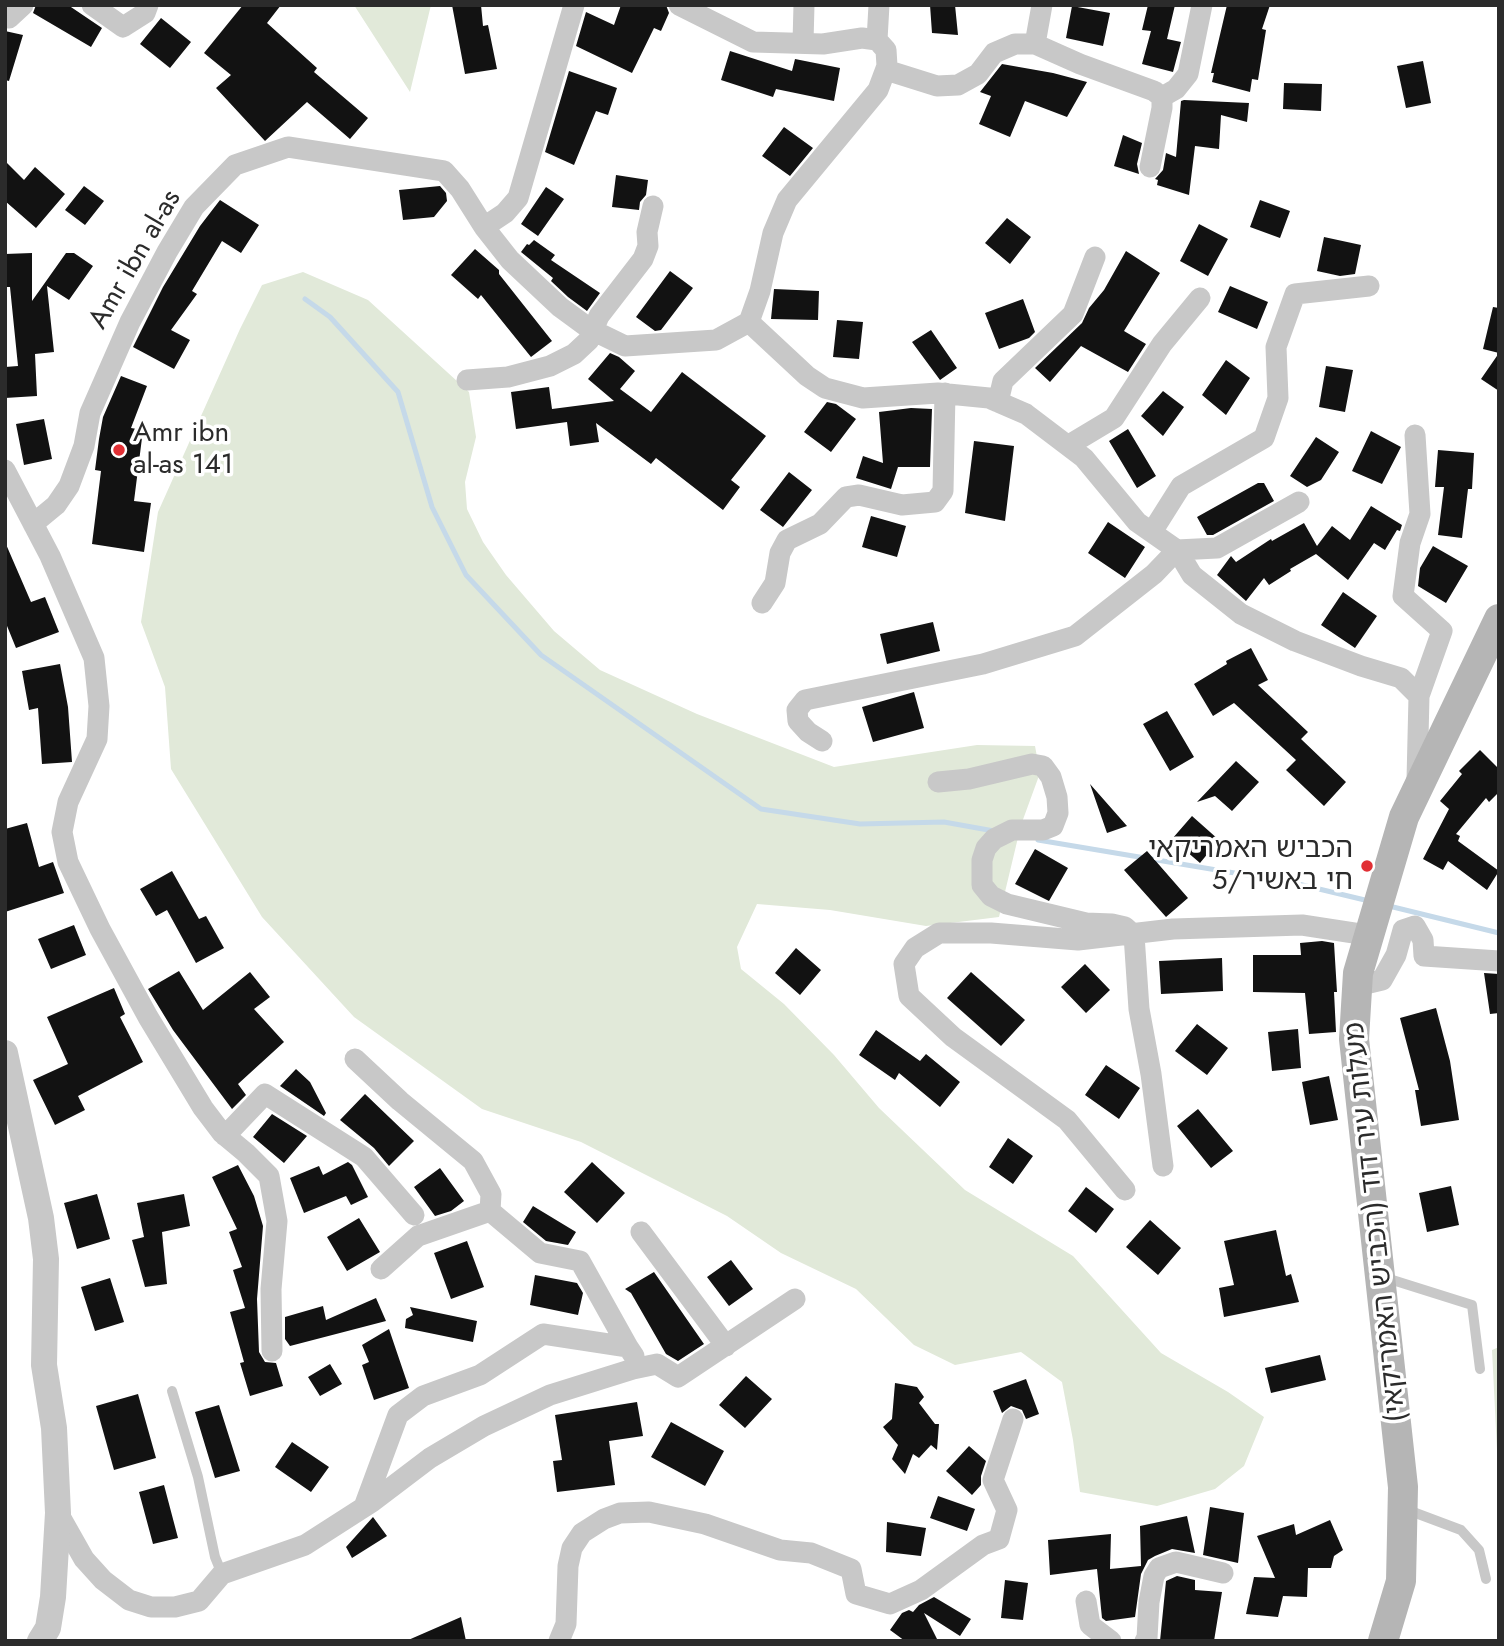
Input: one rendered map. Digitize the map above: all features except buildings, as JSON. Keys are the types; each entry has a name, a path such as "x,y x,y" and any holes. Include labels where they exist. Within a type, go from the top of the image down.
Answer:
{"main road":[{"name":"מעלות עיר דוד (הכביש האמריקאי)","path":"1382,1641 1401,1581 1403,1487 1354,1039 1357,973 1404,817 1499,619"}],"street":[{"path":"5,17 9,18 23,5"},
{"path":"92,5 123,27 145,13 148,5"},
{"path":"484,227 505,213 519,198 574,5"},
{"path":"680,5 753,41 823,44 862,38 877,40 886,50 886,70 878,90 787,200 774,233 760,292 749,322 807,376 825,388 863,398 946,393 989,398 1026,414 1084,457 1138,522 1177,550 1192,575 1252,621 1295,641 1401,678 1419,696"},
{"path":"803,43 804,5"},
{"path":"877,40 879,5"},
{"path":"1035,44 1042,5"},
{"path":"1162,97 1176,89 1188,74 1202,5"},
{"path":"886,70 937,86 958,85 978,74 994,53 1015,44 1035,44 1154,91 1162,97"},
{"path":"1150,167 1162,97"},
{"name":"Amr ibn al-as","path":"33,524 56,505 69,486 84,446 90,413 130,322 194,207 235,165 288,147 444,171 460,188 484,227 510,260 560,307 593,330 625,346 716,340 749,322"},
{"path":"467,380 508,377 550,366 574,354 589,341 606,307 643,259 648,246 647,232 653,206"},
{"path":"998,402 1003,380 1073,314 1095,257"},
{"path":"1152,532 1181,486 1264,438 1278,398 1276,347 1295,293 1369,286"},
{"path":"1069,445 1114,418 1161,344 1200,298"},
{"path":"762,603 775,583 780,553 787,540 820,524 846,497 859,495 902,505 935,502 943,491 946,393"},
{"path":"1415,435 1420,514 1410,544 1403,596 1442,631 1419,696 1417,786"},
{"path":"5,470 33,524 94,658 99,706 97,739 68,802 62,832 68,862 100,929 148,1017 203,1108 225,1136 269,1175 278,1220 271,1289 272,1351"},
{"path":"821,741 798,721 797,710 805,701 983,664 1075,636 1154,574 1177,550 1217,548 1299,502"},
{"path":"938,782 969,779 1032,764 1043,766 1051,777 1058,813 1053,826 1043,830 1013,830 994,839 986,848 982,860 982,885 991,896 1006,904 1086,923 1125,927 1133,935 1139,1009 1163,1166"},
{"path":"1125,1190 1067,1120 953,1037 909,996 904,964 915,948 939,933 991,933 1078,940 1173,929 1302,925 1367,935"},
{"path":"1357,986 1382,980 1396,954 1403,930 1415,926 1423,940 1424,956 1499,961"},
{"path":"5,1053 41,1218 46,1259 44,1365 54,1428 58,1513 53,1597 48,1628 40,1641"},
{"path":"355,1059 400,1101 473,1161 491,1194 490,1211"},
{"path":"225,1136 265,1094 363,1157 414,1215"},
{"path":"381,1269 418,1236 490,1211"},
{"path":"490,1211 540,1253 580,1261 642,1367"},
{"path":"641,1232 726,1346"},
{"path":"58,1513 84,1559 103,1580 129,1600 151,1607 175,1607 199,1601 222,1574 305,1545 364,1507 430,1458 485,1426 550,1395 642,1367 657,1364 678,1377 794,1299"},
{"path":"364,1507 398,1415 423,1396 480,1375 543,1334 628,1347"},
{"path":"559,1641 566,1624 568,1566 572,1548 582,1533 604,1519 620,1513 649,1512 705,1524 780,1550 811,1553 852,1569 856,1594 890,1604 921,1590 983,1545 999,1539 1007,1510 993,1480 1013,1419"},
{"path":"1145,1641 1154,1576 1159,1568 1177,1562 1223,1573"},
{"path":"1086,1601 1090,1625 1111,1641"}],"lane":[{"path":"1378,1275 1472,1305 1480,1368"},
{"path":"172,1391 198,1477 215,1557 222,1574"},
{"path":"1402,1508 1461,1530 1479,1550 1486,1578"}],"green space":[{"path":"354,5 431,5 410,92"},
{"path":"303,272 368,300 469,392 476,437 465,482 467,509 483,542 506,575 554,631 600,670 697,714 834,767 977,745 1035,746 1040,773 1021,825 999,917 926,926 830,910 757,904 737,947 741,969 784,1004 834,1055 879,1108 965,1190 1073,1256 1161,1353 1228,1392 1264,1417 1244,1466 1215,1489 1157,1506 1080,1492 1062,1382 1021,1352 955,1365 914,1345 856,1289 781,1253 727,1216 581,1142 482,1109 354,1017 262,917 171,769 165,687 141,622 158,512 240,329 262,285"},
{"path":"1499,1347 1499,1490 1492,1350"}],"waterway":[{"path":"305,299 330,317 398,392 432,507 466,575 541,655 761,809 860,824 944,822 994,831"},
{"path":"1038,840 1294,883 1369,901"},
{"path":"1389,906 1499,933"}],"place":[{"name":"Amr ibn al-as 141","path":"119,450"},
{"name":"הכביש האמריקאי 5/חי באשיר","path":"1367,866"}]}
